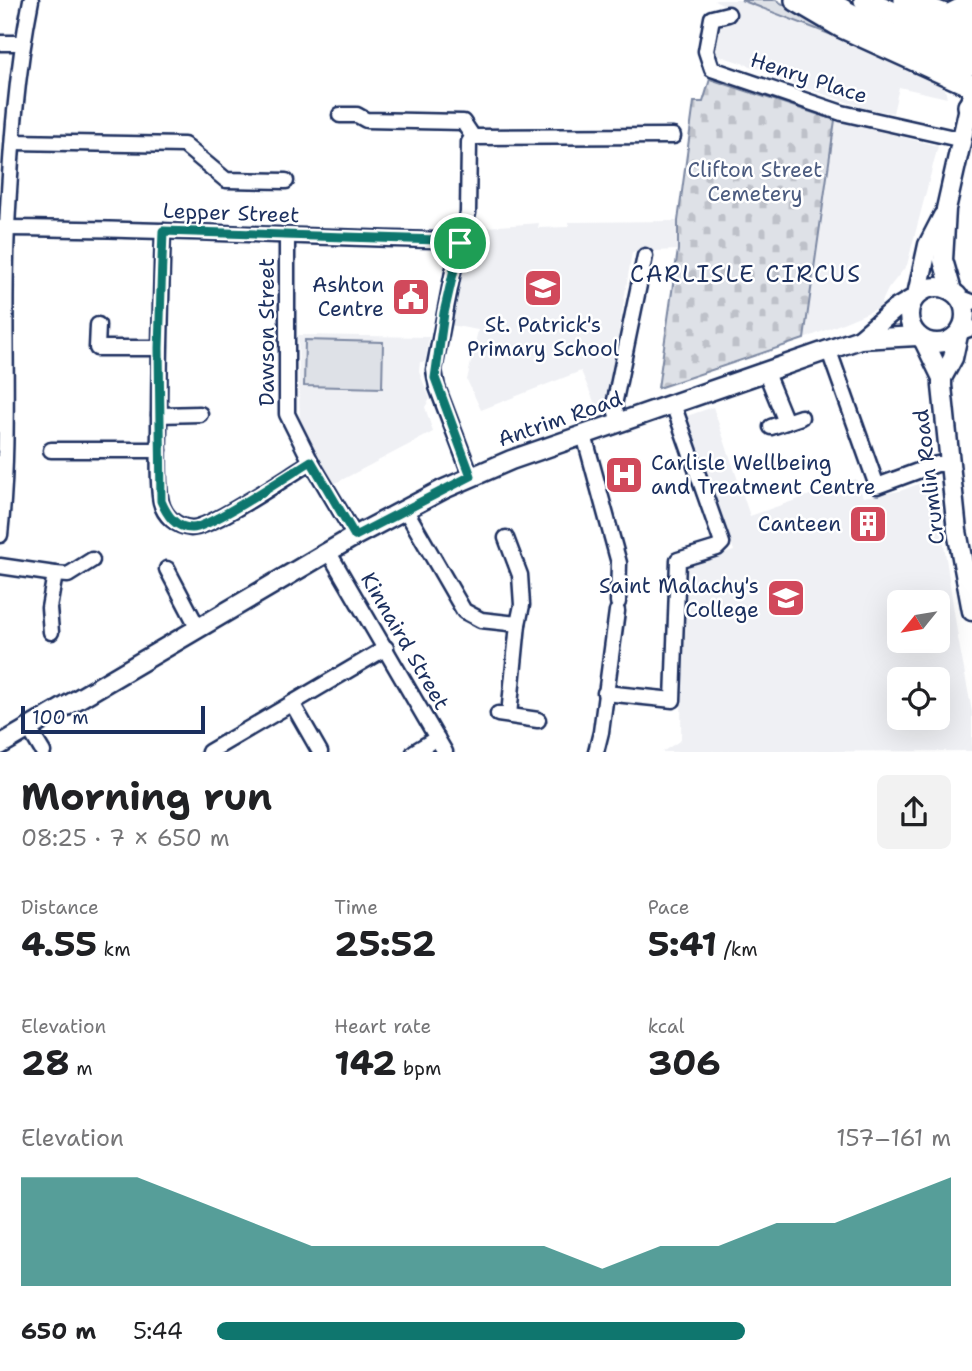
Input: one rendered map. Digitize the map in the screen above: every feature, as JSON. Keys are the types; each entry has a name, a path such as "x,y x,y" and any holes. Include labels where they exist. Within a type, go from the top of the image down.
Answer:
{"highway":[{"path":"796,0 971,98"},
{"path":"825,0 899,37 972,64"},
{"path":"865,0 927,28 972,43"},
{"path":"905,0 972,25"},
{"path":"946,17 972,4"}],"main road":[{"path":"946,209 929,245 909,321 920,338 931,343 946,343 964,331 966,314 961,297 943,260 946,209 971,98"},
{"path":"914,298 934,287 961,297"},
{"name":"Antrim Road","path":"0,745 328,551 471,476 860,339 894,310 914,298"},
{"name":"Crumlin Road","path":"942,379 964,331"},
{"name":"Antrim Road","path":"860,339 920,338"},
{"name":"Crumlin Road","path":"920,338 942,379 950,464 965,532 972,611"}],"street":[{"path":"0,535 6,447 3,228 23,43 31,0"},
{"name":"Henry Place","path":"728,14 712,18 706,51 712,69 842,113 962,140"},
{"path":"0,43 23,43"},
{"path":"340,115 357,115 366,120 463,122 472,137"},
{"path":"472,137 673,136"},
{"path":"471,476 435,378 444,313 468,213 469,142 472,137"},
{"path":"13,142 184,145 226,180 286,181"},
{"name":"Lepper Street","path":"3,228 438,240 460,243"},
{"path":"163,231 159,450 161,501 166,512 177,525 193,528 213,521 311,461"},
{"name":"Dawson Street","path":"287,236 287,414 355,536"},
{"path":"619,423 614,405 645,256"},
{"path":"98,325 97,348 159,348"},
{"path":"829,351 877,486 937,464 950,464"},
{"path":"766,373 794,420 771,427"},
{"path":"605,693 673,700 678,560 717,548 722,543 673,404"},
{"path":"159,415 200,414"},
{"path":"584,435 620,563 617,607 601,732 596,751"},
{"path":"51,450 159,450"},
{"path":"405,509 464,611 481,620 518,624"},
{"path":"506,538 520,575 522,605 504,714 538,720"},
{"name":"Kinnaird Street","path":"328,551 441,745"},
{"path":"0,566 68,575 92,561"},
{"path":"167,569 198,628"},
{"path":"51,632 49,608 55,574"},
{"path":"209,751 386,648"},
{"path":"292,703 320,751"},
{"path":"28,727 43,751"},
{"path":"414,751 441,745"}],"shaded area":[{"path":"714,0 779,0 804,15 943,80 947,98 899,87 893,113 865,108 714,54 719,20 729,7"},
{"path":"835,120 938,146 907,265 888,289 879,308 804,339"},
{"name":"St. Patrick's Primary School","path":"678,221 678,250 632,252 606,408 598,411 581,371 481,410 467,380 478,330 450,325 474,228 539,223 538,228 569,227 569,222"},
{"name":"St. Patrick's Primary School","path":"298,335 429,337 425,362 420,362 419,372 430,399 425,407 433,432 332,485 300,428"},
{"name":"Saint Malachy's College","path":"713,407 750,516 856,479 863,497 900,491 934,478 972,712 972,751 662,752 681,740 686,565 734,551 687,416"}],"green space":[{"path":"741,0 776,0 832,35"},
{"name":"Clifton Street Cemetery","path":"710,79 835,120 804,339 658,388 678,250 678,221 694,102 703,102"},
{"path":"305,340 383,342 382,388 304,386"}],"place":[{"name":"St. Patrick's Primary School","path":"543,288"},
{"name":"Ashton Centre","path":"411,297"},
{"name":"Carlisle Wellbeing and Treatment Centre","path":"624,475"},
{"name":"Canteen","path":"868,524"},
{"name":"Saint Malachy's College","path":"786,598"}],"district":[{"name":"CARLISLE CIRCUS","path":"746,274"}],"route":[{"path":"163,231 438,240 460,243 434,370 445,408 471,476 355,536 311,461 213,521 193,528 177,525 161,501 159,348 163,231"}]}
